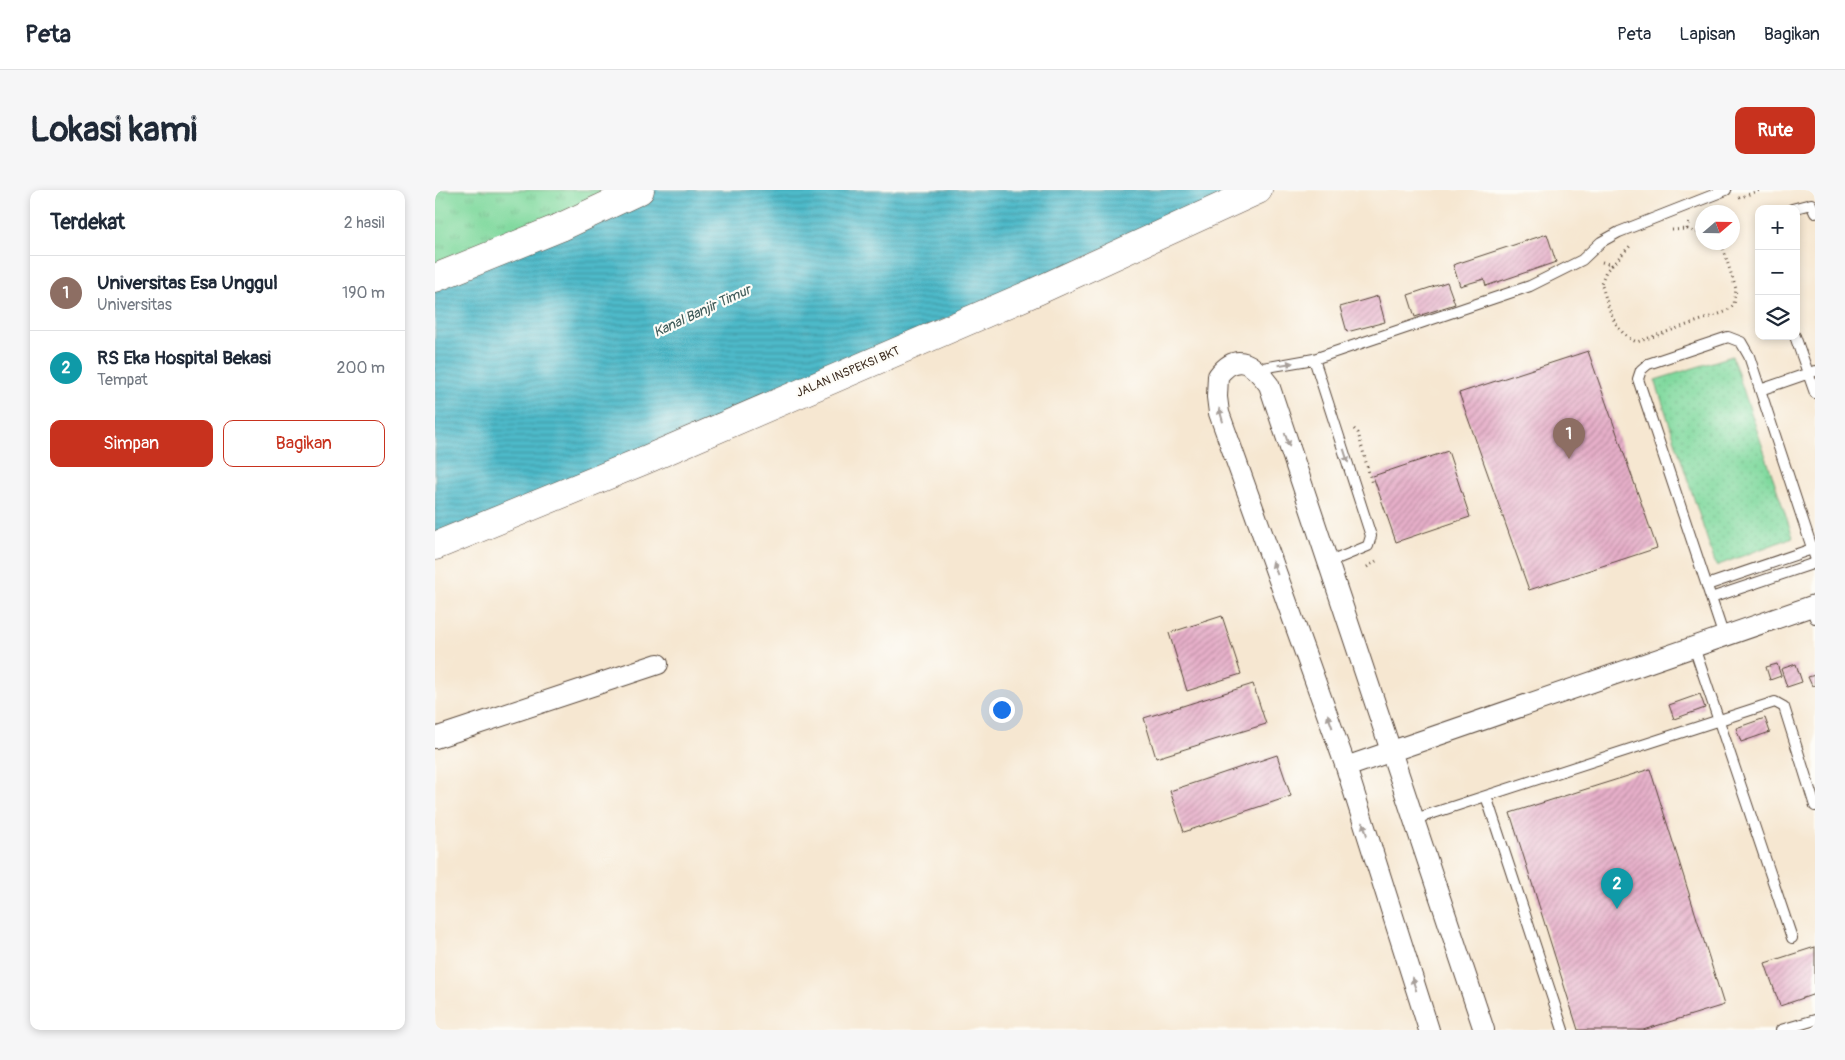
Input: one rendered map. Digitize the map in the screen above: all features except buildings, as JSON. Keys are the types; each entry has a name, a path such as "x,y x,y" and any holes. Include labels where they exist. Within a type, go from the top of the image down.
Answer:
{"street":[{"path":"435,278 561,227 640,190"},
{"name":"JALAN INSPEKSI BKT","path":"435,546 645,460 1035,292 1258,190"},
{"path":"1429,1030 1346,767 1219,413 1217,383 1223,371 1238,362 1249,363 1257,369 1269,385 1484,1030"},
{"path":"1346,767 1694,647 1814,610"},
{"path":"435,738 658,664"}],"lane":[{"path":"1257,369 1314,359 1530,286 1582,260 1601,242 1619,232 1726,190"},
{"path":"1800,207 1811,204 1815,213"},
{"path":"1707,584 1814,553 1746,349 1735,338 1727,337 1648,364 1641,370 1638,379 1724,637"},
{"path":"1797,340 1811,372 1815,393"},
{"path":"1314,359 1371,536 1367,546 1327,563"},
{"path":"1761,390 1811,372"},
{"path":"1711,598 1815,563"},
{"path":"1694,647 1720,718 1792,938"},
{"path":"1415,820 1769,702 1781,703 1784,707 1815,806"},
{"path":"1486,796 1563,1030"},
{"path":"1781,1030 1815,1020"}],"path":[{"path":"1735,200 1760,190"},
{"path":"1687,229 1693,216"},
{"path":"1671,230 1687,229 1695,232"},
{"path":"1631,245 1606,271 1601,283 1616,328 1628,338 1637,342 1725,312 1734,305 1736,289 1724,250"},
{"path":"1595,263 1599,261 1612,265"},
{"path":"1350,425 1358,432 1373,481 1372,489"},
{"path":"1367,567 1381,556"}],"green space":[{"path":"435,190 640,190 435,278"},
{"path":"1732,356 1793,537 1716,566 1655,380"}],"water":[{"name":"Kanal Banjir Timur","path":"639,190 1240,190 435,542 435,278"}],"place":[{"name":"Universitas Esa Unggul","path":"1569,459"},
{"name":"RS Eka Hospital Bekasi","path":"1617,909"}]}
